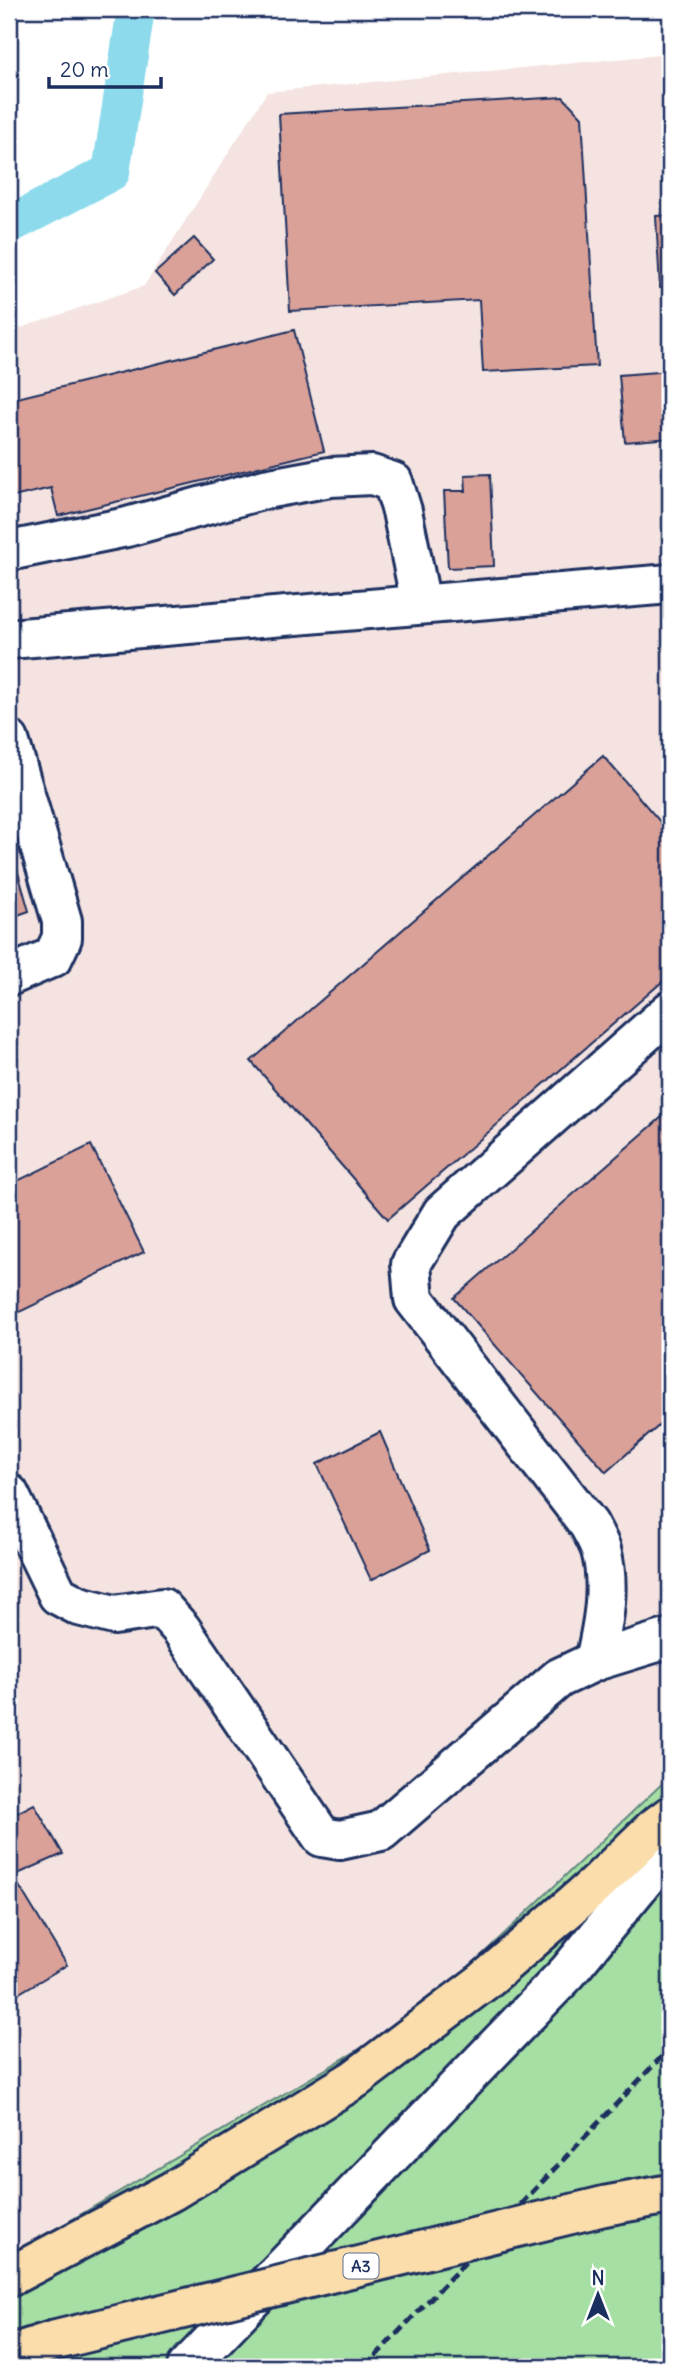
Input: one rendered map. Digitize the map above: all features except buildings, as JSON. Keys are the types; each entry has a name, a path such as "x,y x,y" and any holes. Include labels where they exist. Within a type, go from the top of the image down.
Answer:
{"main road":[{"path":"9,2277 172,2191 355,2079 482,1982 593,1887 670,1815"},
{"name":"A3","path":"9,2355 52,2341 604,2206 670,2194"}],"street":[{"path":"9,551 127,527 265,489 330,477 372,474 393,482 402,511 421,604"},
{"path":"9,639 670,584"},
{"path":"9,740 62,921 62,938 53,957 9,976"},
{"path":"595,1661 604,1617 606,1580 601,1549 589,1525 414,1299 411,1264 442,1213 670,1011"},
{"path":"9,1494 58,1595 79,1606 114,1615 162,1608 181,1629 322,1837 340,1840 380,1831 559,1678 595,1661 670,1638"},
{"path":"187,2367 568,1972 670,1848"}],"shaded area":[{"path":"670,54 670,1776 422,2012 9,2257 9,332 144,286 267,92"}],"green space":[{"path":"670,1776 670,2367 9,2367 9,2257 422,2012"}],"waterway":[{"path":"9,225 111,172 136,9"}],"railway":[{"path":"365,2367 670,2048"}]}
